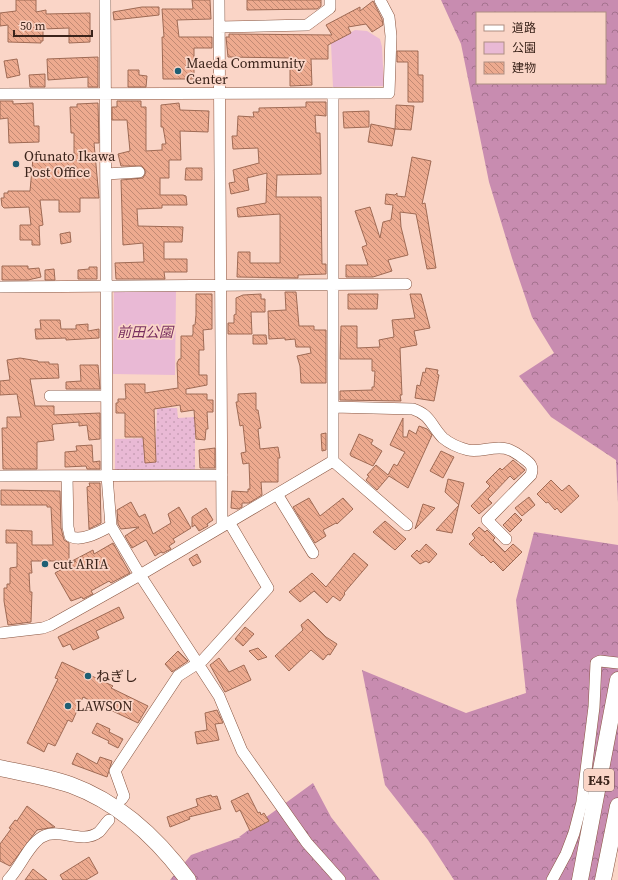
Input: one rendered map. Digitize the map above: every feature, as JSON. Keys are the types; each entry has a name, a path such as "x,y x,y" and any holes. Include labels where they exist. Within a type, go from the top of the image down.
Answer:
{"highway":[{"name":"E45","path":"580,880 618,680"},
{"path":"0,768 71,785 97,797 150,834 171,857 188,880"},
{"name":"E45","path":"603,880 618,806"}],"street":[{"path":"105,0 106,396 107,476 111,526 174,629 199,663 224,706 236,739 242,750 307,843 340,880"},
{"path":"122,799 124,796 115,771 178,676 199,663 268,588 225,524 222,475 219,0"},
{"path":"219,27 307,25 330,8 330,0"},
{"path":"0,94 389,93 391,36 389,16 380,0"},
{"path":"333,93 333,461 407,525"},
{"path":"106,174 139,172"},
{"path":"0,287 406,284"},
{"path":"50,396 106,396"},
{"path":"333,407 413,409 422,412 427,416 443,438 457,446 474,450 503,448 510,450 530,463 533,470 531,475 487,520 506,539"},
{"path":"0,633 43,628 140,575 333,461"},
{"path":"0,476 222,475"},
{"path":"67,476 68,526 70,536 79,537 93,534 111,526"},
{"path":"277,494 313,553"},
{"path":"552,880 566,854 574,833 582,802 594,708 596,663 600,661 618,663"},
{"path":"8,880 36,841 43,836 52,834 90,836 99,832 108,820"}],"green space":[{"path":"441,0 618,0 618,503 616,460 551,417 519,376 554,353 532,317 489,182 461,44"},
{"path":"355,30 367,31 380,39 382,47 384,86 333,87 331,43"},
{"name":"前田公園","path":"114,289 176,290 175,375 113,374"},
{"path":"157,408 177,408 178,418 195,417 195,472 115,472 115,439 156,438"},
{"path":"534,532 618,545 618,850 598,880 454,880 428,840 385,785 362,670 466,713 526,693 516,600"},
{"path":"313,783 331,817 380,880 170,880 191,855 241,837 239,837"}],"building":[{"path":"16,0 36,0 36,12 46,10 46,14 90,13 90,42 69,43 69,28 43,29 43,41 41,41 41,43 8,42 8,25 0,26 0,13 16,11"},
{"path":"192,0 210,0 211,19 177,20 179,37 212,37 212,48 194,48 194,79 163,79 162,37 164,37 162,9 193,9"},
{"path":"247,0 321,0 321,6 317,9 247,10"},
{"path":"373,1 382,19 383,25 372,32 366,24 348,27 351,33 328,45 328,59 311,59 312,85 290,86 290,58 228,57 226,37 229,37 229,34 332,35 326,25 360,7 360,11"},
{"path":"142,7 159,7 159,15 114,20 113,12"},
{"path":"397,51 418,51 418,75 423,75 423,102 408,102 408,62 397,62"},
{"path":"98,57 98,87 88,87 88,77 48,80 47,59"},
{"path":"17,59 20,75 7,78 4,61"},
{"path":"128,70 139,70 139,75 147,76 146,87 128,87"},
{"path":"45,74 45,87 30,87 29,75"},
{"path":"0,101 13,101 13,104 33,103 34,126 39,126 39,142 9,143 8,118 0,119"},
{"path":"117,101 141,101 141,107 146,107 146,151 162,150 162,144 166,144 163,127 161,127 161,105 179,103 180,110 209,111 208,132 180,131 181,160 169,160 169,178 160,178 160,195 186,196 187,205 162,205 162,208 137,209 138,226 183,227 182,242 164,242 164,259 187,259 187,272 164,272 165,279 116,279 115,263 144,262 143,243 123,245 121,180 143,178 146,172 142,166 121,166 118,154 130,151 127,120 112,120 112,107 117,107"},
{"path":"306,102 326,102 326,116 315,115 316,133 320,133 321,174 277,175 276,197 321,197 322,264 326,264 326,274 298,275 298,278 237,277 238,252 250,252 250,263 280,263 280,214 238,217 237,208 266,203 267,173 247,178 249,190 231,194 229,183 235,182 233,170 259,163 258,148 233,149 232,136 237,136 238,116 254,117 253,112 259,112 259,108 306,107"},
{"path":"98,103 99,143 94,143 99,198 80,198 80,212 59,212 59,200 40,200 43,225 39,226 40,245 32,245 32,240 20,240 20,225 31,225 29,207 4,208 2,206 1,198 4,198 4,193 8,193 8,191 30,191 33,158 74,157 74,133 71,133 70,107 77,107 77,104"},
{"path":"396,105 414,106 411,130 395,129"},
{"path":"369,111 369,127 344,128 343,112"},
{"path":"371,124 395,129 392,146 368,142"},
{"path":"412,157 431,161 422,204 425,203 436,268 427,269 416,214 400,212 401,227 408,255 388,260 392,271 373,277 346,277 346,265 368,265 362,247 367,245 355,211 370,207 380,238 383,222 391,220 393,205 385,204 386,194 395,195 397,193 397,196 405,197"},
{"path":"186,168 202,168 202,180 185,180"},
{"path":"70,232 71,242 61,244 60,234"},
{"path":"2,266 28,266 28,269 39,268 41,277 28,280 2,280"},
{"path":"89,267 97,267 97,279 78,279 78,270 89,269"},
{"path":"54,269 55,280 45,280 45,270"},
{"path":"285,292 296,292 299,326 314,326 314,330 326,330 326,383 301,383 300,366 297,356 311,353 310,347 296,347 295,339 269,339 268,311 286,310"},
{"path":"196,294 212,294 212,329 203,330 204,350 199,350 199,375 207,375 207,385 186,389 186,394 207,394 207,400 213,400 213,412 207,412 208,429 206,429 205,440 196,439 194,410 181,412 180,405 154,409 156,462 145,463 143,437 125,437 125,413 116,413 116,403 118,403 118,399 126,399 125,384 145,384 145,393 178,388 177,363 179,359 181,359 181,336 192,336 193,334 193,325 195,325 196,315"},
{"path":"261,294 261,299 265,299 265,312 251,312 252,334 228,334 228,323 234,323 234,315 236,314 236,298 243,295"},
{"path":"348,294 378,294 377,309 348,309"},
{"path":"410,294 421,294 430,328 414,331 417,345 400,348 401,401 340,400 340,391 372,390 372,387 374,387 375,371 372,371 372,359 340,359 341,326 357,326 357,348 380,347 379,340 394,337 392,320 415,318"},
{"path":"40,320 60,320 61,329 76,329 76,325 88,324 88,331 99,329 99,338 66,340 66,338 36,339 35,329 41,329"},
{"path":"253,335 266,335 267,344 253,344"},
{"path":"20,358 38,362 49,362 49,364 58,364 59,378 30,379 35,406 54,406 54,415 100,413 100,439 89,440 87,425 79,426 79,422 54,424 52,425 54,440 37,442 37,469 3,469 2,428 7,428 7,417 21,417 17,394 0,395 0,381 10,380 7,360"},
{"path":"80,365 98,365 100,389 66,389 66,382 81,381"},
{"path":"426,368 438,370 437,374 439,375 434,401 415,398 417,385 420,386 423,372 425,373"},
{"path":"256,393 256,410 258,410 261,428 258,429 260,449 278,447 280,458 278,458 278,482 261,482 262,495 249,503 242,503 242,507 238,509 231,508 232,491 248,492 248,489 250,489 249,463 243,464 241,453 246,452 243,425 240,426 236,402 238,402 238,394"},
{"path":"403,418 403,437 407,437 409,430 416,434 419,426 427,429 432,435 408,488 389,476 377,490 366,480 369,476 367,475 376,465 388,475 394,464 397,466 405,452 390,445"},
{"path":"326,433 326,450 322,451 321,434"},
{"path":"359,434 373,440 371,444 382,451 373,466 351,456 350,454"},
{"path":"92,445 93,462 100,461 100,469 87,469 86,466 65,467 65,452 77,451 76,446"},
{"path":"215,448 215,468 200,468 199,450"},
{"path":"441,451 454,457 443,478 430,471"},
{"path":"513,460 525,470 514,480 510,476 488,499 492,503 479,514 471,506 490,486 486,482 500,468 502,470"},
{"path":"448,479 464,483 459,505 445,492"},
{"path":"551,480 562,491 569,485 579,496 561,513 557,508 555,510 548,502 546,503 537,494"},
{"path":"89,483 100,483 101,523 89,529 87,487 90,486"},
{"path":"1,490 60,491 61,528 64,540 69,543 69,561 31,561 32,573 29,573 30,592 32,592 31,622 8,625 4,601 4,588 7,588 7,584 10,584 10,568 17,567 17,543 6,543 6,530 32,531 32,545 53,545 51,507 47,507 47,505 1,505"},
{"path":"529,497 535,505 522,516 515,508"},
{"path":"309,498 320,516 343,498 353,509 337,524 336,523 323,530 326,536 315,543 293,507"},
{"path":"131,502 139,517 145,514 153,534 171,523 168,514 179,507 191,528 173,539 175,542 169,546 171,549 163,553 161,552 155,556 146,540 132,548 125,536 139,527 121,529 118,524 117,510"},
{"path":"423,504 435,508 415,529"},
{"path":"459,505 452,533 436,530"},
{"path":"206,508 213,520 207,524 208,526 199,531 195,525 192,527 192,517"},
{"path":"515,513 522,520 510,532 503,525"},
{"path":"385,521 406,539 395,550 373,532"},
{"path":"479,527 485,532 487,530 495,538 493,540 505,552 513,544 522,552 503,571 493,561 491,563 469,544 475,538 472,534"},
{"path":"113,543 130,573 111,583 109,581 91,591 93,594 83,599 82,597 71,601 55,573 76,561 72,561 93,550 94,554"},
{"path":"426,544 437,554 429,563 426,561 420,564 411,556 417,550 419,552"},
{"path":"354,553 368,565 344,593 345,594 340,601 333,596 327,603 314,591 300,602 289,592 312,573 326,587"},
{"path":"197,554 201,562 193,566 189,559"},
{"path":"119,607 124,618 96,631 99,638 73,650 70,644 63,647 58,637"},
{"path":"308,619 326,637 337,644 330,655 328,654 323,660 311,650 289,671 275,656 303,630 301,625"},
{"path":"245,627 254,634 243,646 235,639"},
{"path":"258,648 267,657 258,660 249,651"},
{"path":"178,651 188,661 172,672 165,664"},
{"path":"219,658 229,672 244,665 251,680 225,692 210,665"},
{"path":"62,662 113,686 111,688 148,706 138,723 83,697 72,722 68,720 55,746 48,743 44,752 27,743 58,679 55,678"},
{"path":"217,710 223,723 215,724 219,740 197,744 195,732 207,730 205,713"},
{"path":"97,723 110,729 109,732 123,739 118,748 108,743 109,741 92,733"},
{"path":"77,753 97,764 100,757 112,761 107,777 72,764"},
{"path":"248,793 258,813 260,812 261,815 264,813 269,821 250,831 240,810 236,812 231,801"},
{"path":"211,795 212,797 217,796 221,809 189,817 190,819 170,827 167,817 198,806 196,799"},
{"path":"27,806 55,827 37,830 10,866 0,861 0,844 11,829 9,828 15,820 17,821"},
{"path":"89,857 98,873 86,880 63,880 60,875"},
{"path":"33,869 47,880 25,880"}],"place":[{"name":"Maeda Community Center","path":"178,71"},
{"name":"Ofunato Ikawa Post Office","path":"16,164"},
{"name":"cut ARIA","path":"45,564"},
{"name":"ねぎし","path":"88,676"},
{"name":"LAWSON","path":"68,706"}]}
